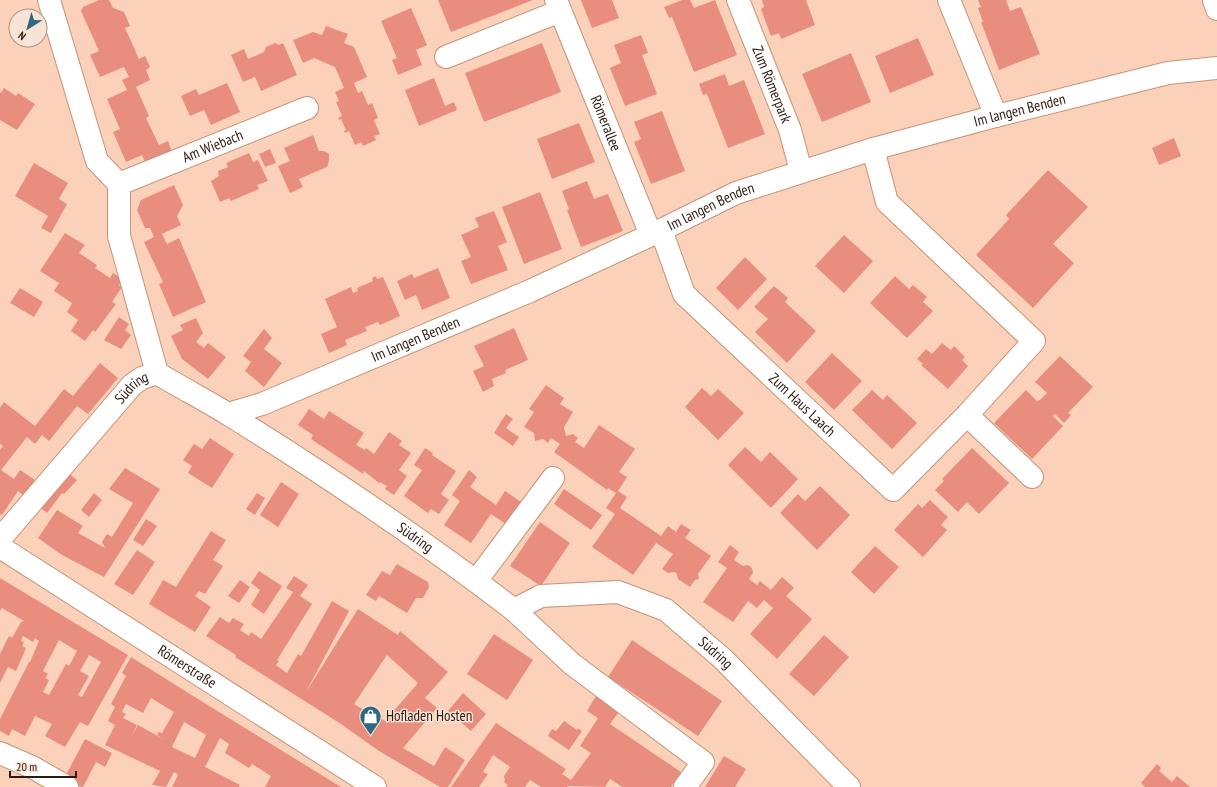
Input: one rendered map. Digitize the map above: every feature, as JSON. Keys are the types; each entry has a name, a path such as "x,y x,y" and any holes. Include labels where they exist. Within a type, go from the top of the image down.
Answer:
{"street":[{"path":"50,0 97,161 119,184 119,236 157,373"},
{"name":"Zum Römerpark","path":"738,0 790,130 801,171"},
{"path":"949,0 996,116"},
{"path":"1214,0 1217,9"},
{"name":"Römerallee","path":"446,57 558,5 656,233"},
{"name":"Im langen Benden","path":"228,414 277,398 530,291 656,233 736,193 873,149 996,116 1168,73 1217,68"},
{"name":"Am Wiebach","path":"119,184 307,108"},
{"name":"Zum Haus Laach","path":"656,233 684,294 893,490 967,415 1034,341 887,202 873,149"},
{"name":"Südring","path":"0,539 132,385 142,378 157,373 228,414 359,499 476,581 514,610 541,596 618,592 666,610 723,659 849,787"},
{"path":"967,415 1032,477"},
{"path":"476,581 553,478"},
{"name":"Römerstraße","path":"0,547 374,787"},
{"path":"514,610 572,664 703,762 685,787"},
{"path":"0,753 32,767 67,787"}],"building":[{"path":"99,0 109,0 113,8 124,12 130,26 125,28 139,59 145,56 150,67 146,70 150,80 136,87 149,116 146,118 159,145 168,141 172,152 146,164 142,155 126,162 113,132 120,129 107,99 127,90 122,80 129,77 124,67 100,77 90,55 99,51 81,11 83,7"},
{"path":"438,0 533,0 451,32"},
{"path":"581,0 612,0 619,18 592,28"},
{"path":"682,0 690,0 694,8 715,0 737,55 694,72 672,17 669,18 664,7"},
{"path":"762,0 806,0 815,25 781,39 779,33 771,36 761,9 764,7"},
{"path":"978,0 1006,0 1010,11 1021,7 1040,54 999,70 981,22 983,22 978,8 981,7"},
{"path":"411,8 427,45 416,50 422,65 398,75 392,60 397,58 381,21"},
{"path":"326,26 348,34 344,43 354,47 367,77 354,83 358,93 362,91 368,105 372,103 378,118 374,120 380,134 374,136 376,140 363,146 361,142 355,145 349,131 345,133 344,131 346,130 341,119 339,120 338,118 342,116 336,102 339,101 335,92 344,88 335,67 314,58 303,63 293,40 313,32 322,35"},
{"path":"641,35 648,53 642,55 657,94 625,106 610,68 621,63 614,45"},
{"path":"918,38 934,75 890,93 875,56"},
{"path":"275,43 279,45 283,43 297,75 261,91 255,77 243,82 231,55 244,49 248,59 264,52 266,47"},
{"path":"542,43 561,92 484,122 465,73"},
{"path":"851,53 871,102 822,122 802,74"},
{"path":"725,74 729,86 744,80 765,134 728,148 707,94 703,95 699,84"},
{"path":"434,78 445,106 454,102 457,110 419,126 405,90"},
{"path":"227,83 240,112 211,125 204,110 190,116 181,96 196,89 199,95"},
{"path":"4,88 16,96 18,93 35,104 17,130 0,120 0,92 1,93"},
{"path":"662,111 685,171 651,184 634,142 641,139 634,122"},
{"path":"579,123 595,162 552,179 537,139"},
{"path":"313,135 319,151 324,151 329,154 327,167 299,179 303,187 290,193 278,166 290,161 284,148"},
{"path":"1174,138 1181,156 1159,165 1152,148"},
{"path":"270,149 276,163 265,167 259,154"},
{"path":"249,153 253,162 258,160 268,181 257,185 259,189 231,201 229,198 220,202 211,181 219,176 218,171 228,167 226,163"},
{"path":"34,163 68,183 59,199 67,204 51,233 41,228 48,216 15,196"},
{"path":"1048,170 1088,207 1053,244 1074,263 1033,308 976,255 1009,219 1006,215"},
{"path":"587,181 594,199 608,194 623,231 581,247 567,210 569,209 562,191"},
{"path":"174,185 183,205 177,216 181,225 162,234 167,244 179,238 206,302 173,317 159,284 163,282 144,242 154,237 150,228 145,228 137,210 141,200"},
{"path":"540,192 562,249 524,264 502,207"},
{"path":"494,211 507,242 498,246 508,270 471,284 461,261 471,257 461,235 479,227 475,218"},
{"path":"65,233 85,245 79,253 97,265 95,268 110,278 113,273 123,279 119,285 122,287 112,302 116,304 95,332 93,330 85,341 71,331 78,320 67,312 72,303 54,291 59,283 40,271"},
{"path":"844,235 873,261 844,293 815,266"},
{"path":"745,257 767,279 738,310 716,288"},
{"path":"438,268 450,298 422,310 416,295 405,300 397,281 412,274 414,278"},
{"path":"376,276 377,279 383,277 400,316 380,325 378,322 365,327 367,331 345,340 347,345 329,353 321,334 337,327 325,299 351,287 353,293 358,291 357,288 373,281 372,278"},
{"path":"895,276 909,289 913,285 927,297 923,302 933,311 907,338 870,303"},
{"path":"774,286 788,298 785,302 816,331 787,363 755,332 768,319 754,307"},
{"path":"20,288 43,302 34,317 10,303"},
{"path":"119,317 129,324 125,330 131,335 121,349 104,340"},
{"path":"196,318 203,333 196,342 204,348 208,343 226,357 208,379 182,359 171,336 183,330 180,325"},
{"path":"514,328 528,360 505,370 506,373 492,379 494,386 483,392 473,371 484,366 474,346"},
{"path":"264,329 272,338 264,349 282,363 264,387 245,371 251,362 243,356"},
{"path":"942,343 951,350 954,346 965,357 962,360 968,366 948,389 921,365 923,364 917,359 926,349 932,354"},
{"path":"832,353 862,381 834,410 805,382"},
{"path":"1060,356 1093,387 1068,413 1071,415 1064,423 1055,414 1053,416 1063,426 1032,459 994,423 1026,390 1037,401 1047,393 1035,382"},
{"path":"100,363 118,378 88,414 77,406 49,441 42,435 35,444 27,437 1,470 14,479 20,470 35,480 23,495 18,491 2,515 0,514 0,450 3,446 0,444 0,408 4,402 35,426 64,389 73,396"},
{"path":"546,385 564,398 560,404 573,412 564,427 566,436 573,434 578,438 575,442 584,448 599,425 635,449 619,472 627,477 618,491 627,497 620,508 661,536 668,526 676,532 681,524 691,530 685,538 711,556 698,574 699,579 695,580 690,587 678,579 677,574 674,572 668,573 662,569 673,554 656,543 633,575 592,547 615,514 606,508 616,493 608,488 607,490 554,452 560,444 551,438 548,443 543,439 535,441 534,433 524,427 534,412 529,409"},
{"path":"702,388 711,396 718,389 744,413 718,440 685,407"},
{"path":"872,390 883,400 887,395 917,423 892,449 852,410"},
{"path":"309,409 324,419 329,411 364,433 356,445 365,450 366,448 374,454 389,432 402,441 399,445 411,453 399,470 407,476 394,495 385,489 387,486 380,482 379,483 364,471 363,474 311,439 313,435 298,425"},
{"path":"506,414 513,419 506,428 519,437 513,446 494,433"},
{"path":"210,438 234,454 212,488 188,473 192,466 183,460 194,444 202,449"},
{"path":"745,447 761,462 770,452 798,479 771,508 728,465"},
{"path":"425,448 433,453 432,455 456,471 441,494 449,500 439,514 431,509 428,513 404,496 422,470 414,465"},
{"path":"972,448 1009,483 979,514 967,502 958,512 935,490 944,481 942,479"},
{"path":"125,468 160,489 104,577 62,555 38,538 57,510 83,526 78,533 105,548 102,542 107,534 112,537 133,503 109,489"},
{"path":"469,470 477,477 470,487 496,505 505,491 521,502 506,524 491,514 471,543 444,525 460,501 452,495"},
{"path":"66,471 77,480 64,494 62,493 47,513 37,505"},
{"path":"281,482 299,494 278,527 260,515"},
{"path":"820,486 850,515 817,550 780,513 798,494 805,501"},
{"path":"564,489 602,515 591,530 554,504"},
{"path":"94,493 102,500 89,517 81,510"},
{"path":"257,493 265,498 255,515 246,509"},
{"path":"930,500 948,517 941,525 947,530 923,557 894,530 918,504 922,508"},
{"path":"146,519 157,526 143,546 133,540"},
{"path":"540,522 570,543 541,586 510,566"},
{"path":"211,531 226,540 213,560 223,566 205,594 199,591 195,596 211,607 195,632 149,604 163,580 176,587"},
{"path":"730,545 739,552 734,560 743,566 748,565 752,568 753,573 749,579 757,585 760,581 771,590 782,577 794,588 786,596 812,619 777,659 750,634 773,608 764,600 757,608 748,601 733,622 703,602 727,568 718,562"},
{"path":"875,546 899,567 874,594 851,572"},
{"path":"137,550 155,562 133,595 114,584"},
{"path":"397,564 428,582 429,587 423,598 416,598 407,613 379,596 376,601 366,595 382,571 390,575"},
{"path":"259,571 282,586 264,614 251,605 260,590 251,583"},
{"path":"294,576 308,585 300,596 312,604 277,660 279,661 276,665 287,673 298,654 301,656 332,601 349,611 306,692 358,609 398,635 400,631 448,672 425,698 437,708 403,748 434,766 445,747 465,760 448,787 440,787 379,751 341,724 235,657 236,655 206,636 220,617 229,623 233,618 244,624 240,630 249,636 251,632 261,639 293,592 286,588","holes":["387,655 418,683 385,721 368,710 367,712 354,704"]},
{"path":"0,578 128,655 88,726 80,722 65,747 45,736 52,724 35,716 25,736 12,729 9,736 0,731 0,719 30,662 39,641 35,638 33,642 23,636 21,641 24,642 22,646 26,648 16,671 8,667 0,683 0,654 9,636 12,638 21,622 24,621 2,608 0,611","holes":["59,640 77,651 69,666 66,664 49,695 43,692 49,680 45,678 48,674 43,671","89,655 101,662 82,697 78,695 89,676 80,671"]},
{"path":"240,580 250,587 239,603 228,596"},
{"path":"494,634 533,660 507,700 467,674"},
{"path":"824,635 849,657 814,696 789,674"},
{"path":"632,640 722,701 698,736 608,677"},
{"path":"131,657 341,787 265,787 271,776 252,764 249,768 225,753 229,744 220,738 205,767 240,785 239,787 172,787 178,775 174,772 166,787 152,785 160,771 105,745 115,725 108,721 115,707 111,704 126,676 122,673","holes":["151,698 174,712 162,733 159,732 157,735 165,740 138,725 131,737 137,725 123,718 126,714 122,712 126,704 143,713","184,722 206,735 195,758 172,747"]},
{"path":"463,693 486,714 471,731 448,711"},
{"path":"596,696 618,713 610,724 681,772 671,787 622,787 610,779 605,787 541,787 530,780 525,787 506,787 508,785 504,782 504,776 510,767 493,755 483,772 488,774 479,787 451,787 496,723 566,769 562,774 571,780 591,753 580,746 598,718 587,711"},
{"path":"564,721 577,730 578,728 582,731 569,750 548,736 552,729 556,731"},
{"path":"85,739 112,753 105,767 96,762 83,787 81,787 73,782 67,773"},
{"path":"724,756 746,769 735,787 705,787"},
{"path":"1157,764 1161,768 1159,771 1172,782 1177,776 1190,787 1145,787 1141,783"}],"place":[{"name":"Hofladen Hosten","path":"371,736"}]}
